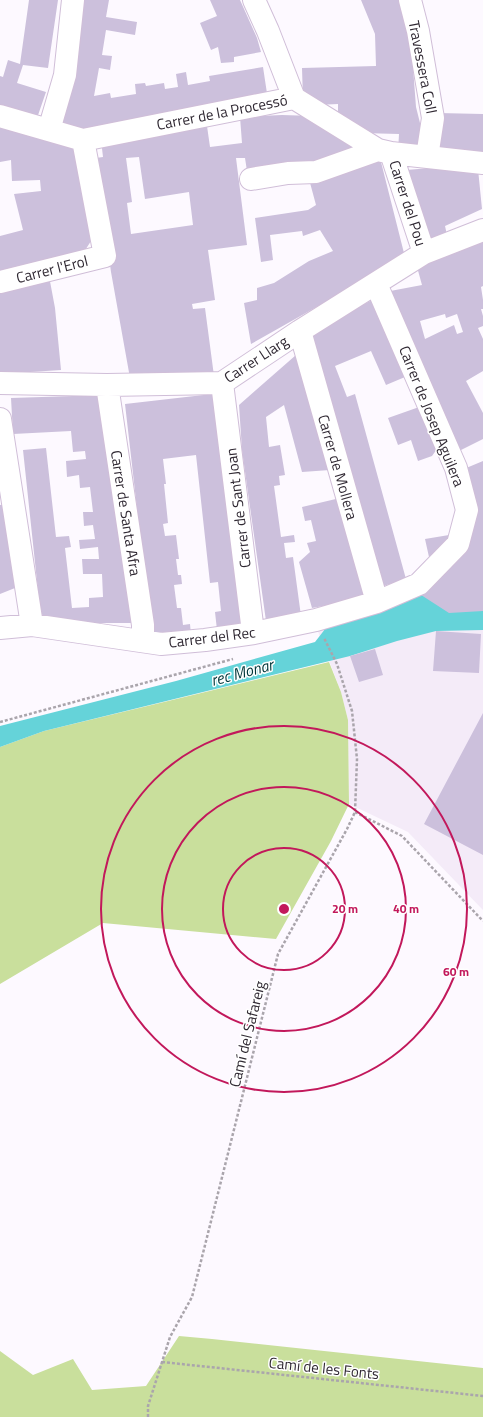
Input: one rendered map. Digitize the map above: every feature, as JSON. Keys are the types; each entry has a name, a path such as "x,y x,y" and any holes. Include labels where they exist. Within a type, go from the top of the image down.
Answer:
{"street":[{"path":"49,130 64,75 73,0"},
{"path":"254,0 268,31 294,98"},
{"name":"Travessera Coll","path":"410,0 418,31 433,118 427,157"},
{"name":"Carrer de la Processó","path":"0,116 83,140 294,98 385,152 482,163"},
{"name":"Carrer l'Erol","path":"0,282 105,256 83,140"},
{"path":"251,179 288,173 316,172 385,152"},
{"name":"Carrer del Pou","path":"385,152 424,253"},
{"name":"Carrer Llarg","path":"0,383 107,385 222,383 300,331 424,253 483,230"},
{"name":"Carrer de Josep Aguilera","path":"376,284 456,468 467,510 458,544 419,584"},
{"name":"Carrer de Mollera","path":"300,331 377,602"},
{"name":"Carrer de Sant Joan","path":"222,383 254,633"},
{"name":"Carrer de Santa Afra","path":"107,385 143,626 143,641"},
{"path":"0,419 32,624"},
{"name":"Carrer del Rec","path":"0,628 32,624 161,644 205,640 254,633 316,620 377,602 419,584"}],"path":[{"name":"Camí del Safareig","path":"148,1417 148,1406 170,1337 192,1297 278,954 348,829 355,812 357,759 352,711 337,664 323,635"},
{"path":"0,722 238,658"},
{"path":"355,812 402,836 483,921"},
{"name":"Camí de les Fonts","path":"162,1362 483,1396"}],"shaded area":[{"path":"483,502 483,910 408,832 349,804 348,720 341,692 314,621 404,589"}],"green space":[{"path":"329,662 341,692 348,720 349,804 331,841 276,939 103,923 0,984 0,747 44,731"},
{"path":"179,1336 483,1368 483,1417 0,1417 0,1351 33,1375 73,1359 92,1390 146,1386"}],"water":[{"name":"rec Monar","path":"418,593 483,611 483,630 436,631 397,641 350,656 44,731 0,747 0,726 176,681 315,642 329,624"}],"building":[{"path":"29,0 58,0 48,68 23,65 17,83 46,92 36,121 0,109 0,76 3,77 8,60 20,64"},
{"path":"80,0 109,0 106,17 137,22 135,35 106,30 102,55 112,56 110,70 99,68 94,96 110,93 111,98 136,94 135,84 145,83 146,86 164,83 165,89 178,87 176,74 186,72 188,85 210,81 209,76 263,67 268,100 85,129 58,123"},
{"path":"210,0 240,0 257,38 261,52 234,57 234,62 221,63 218,47 211,50 200,23 217,16"},
{"path":"361,0 399,0 410,28 416,107 422,131 438,113 483,114 483,155 398,152 399,134 361,133 338,118 338,104 317,105 303,100 302,68 376,66 375,34"},
{"path":"282,115 314,116 348,141 353,150 323,161 247,171 245,158 236,158 247,245 208,250 215,300 192,304 193,309 205,308 214,376 130,378 111,272 96,158 103,157 101,140 207,126 210,147 242,143 240,117","holes":["139,157 145,199 189,192 193,225 131,234 127,203 132,202 126,158"]},
{"path":"0,126 75,149 91,241 82,255 0,273 0,236 23,230 14,194 41,191 40,180 12,181 11,160 0,162"},
{"path":"380,158 405,257 251,344 244,303 257,300 257,288 274,283 309,261 333,251 320,230 303,236 302,231 270,235 273,260 261,262 255,218 308,210 316,205 309,179"},
{"path":"443,167 478,169 482,209 445,226 447,235 425,247 406,170"},
{"path":"483,236 483,286 481,287 483,309 481,309 483,326 478,328 483,339 483,371 466,381 483,413 483,439 457,452 385,292 422,285 417,267","holes":["445,314 446,318 457,314 463,332 457,334 454,325 425,339 420,321"]},
{"path":"49,276 55,308 61,370 0,374 0,287"},
{"path":"374,299 405,377 386,385 371,351 335,366 347,397 355,394 406,579 380,587 301,332 332,321"},
{"path":"296,355 330,470 302,472 284,405 266,417 269,447 280,445 285,475 279,476 280,485 274,486 281,537 294,535 295,542 284,543 286,558 293,557 301,616 266,621 242,450 239,405"},
{"path":"221,393 247,627 217,630 215,612 221,611 218,582 210,583 196,455 163,459 168,523 163,524 165,536 176,535 179,559 176,559 178,575 181,575 182,584 174,585 177,608 181,608 183,625 190,624 191,635 152,639 125,404"},
{"path":"104,395 136,623 44,623 39,600 23,450 46,448 56,537 69,536 71,547 65,548 72,608 89,607 89,598 103,597 102,574 83,574 82,559 99,559 98,547 80,549 79,540 95,539 93,525 84,526 83,512 93,512 90,487 80,488 79,475 67,477 66,461 86,459 85,451 73,452 71,431 13,434 11,398"},
{"path":"422,406 437,449 432,456 418,461 411,440 398,445 388,418"},
{"path":"483,461 483,611 449,613 418,593 462,554 459,471"},
{"path":"340,498 367,598 312,608 299,562 310,552 307,543 316,541 311,520 305,521 302,507"},
{"path":"7,504 20,586 0,594 0,505"},
{"path":"449,535 448,542 429,557 425,539"},
{"path":"436,631 481,634 479,673 433,671"},
{"path":"375,649 383,675 359,682 350,656"},
{"path":"483,713 483,855 424,824"}]}
